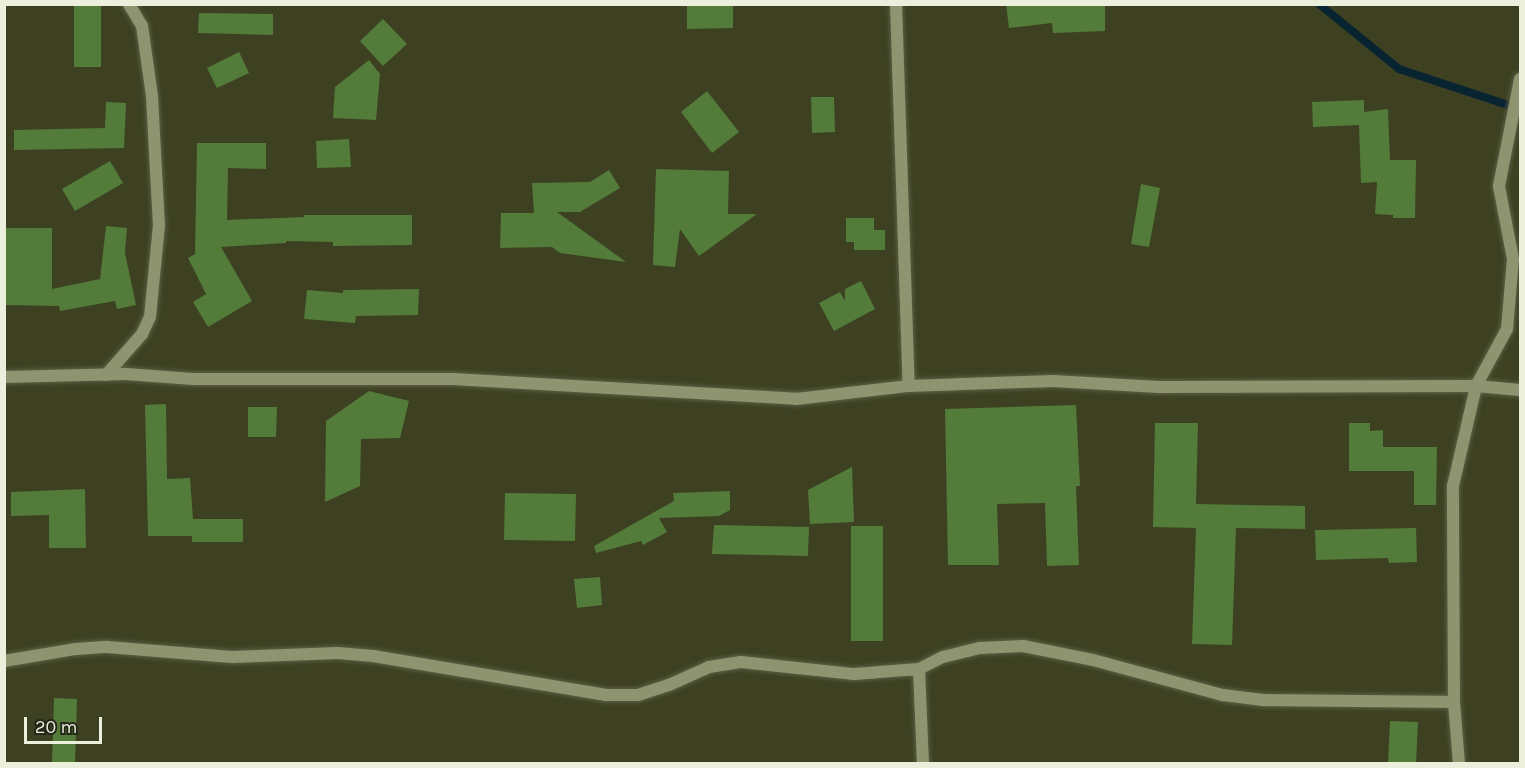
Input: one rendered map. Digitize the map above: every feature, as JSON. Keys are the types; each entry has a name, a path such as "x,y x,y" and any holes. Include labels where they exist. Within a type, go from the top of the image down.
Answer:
{"street":[{"path":"106,375 142,334 150,317 159,226 152,96 142,26 129,4"},
{"path":"896,4 909,386"},
{"path":"1459,764 1454,702 1454,486 1476,386 1507,329 1513,259 1499,186 1521,79"},
{"path":"4,377 150,374 193,379 453,379 796,399 909,386 1053,381 1159,387 1476,386 1521,390"},
{"path":"4,662 76,649 107,647 231,657 338,653 373,656 605,695 638,695 669,685 709,667 741,662 854,674 919,669 943,657 980,648 1023,646 1093,660 1223,695 1263,700 1454,702"},
{"path":"919,669 922,764"}],"building":[{"path":"74,4 101,4 101,67 74,67"},
{"path":"687,4 733,4 733,28 687,29"},
{"path":"1006,4 1105,4 1105,31 1053,33 1052,23 1009,28"},
{"path":"199,13 273,14 273,35 198,33"},
{"path":"383,19 407,44 383,66 360,41"},
{"path":"239,52 249,73 217,88 207,68"},
{"path":"369,60 380,74 376,120 333,118 335,87"},
{"path":"707,91 739,132 712,153 681,112"},
{"path":"811,97 834,97 835,132 812,133"},
{"path":"1364,100 1364,112 1388,109 1390,160 1416,160 1415,218 1393,218 1393,215 1375,214 1377,182 1361,183 1359,125 1313,127 1312,102"},
{"path":"106,102 126,103 124,148 14,150 14,130 105,128"},
{"path":"349,139 351,167 317,168 316,141"},
{"path":"197,143 266,143 266,169 228,168 227,220 304,217 304,215 412,215 412,245 333,246 333,242 286,241 286,243 221,247 252,301 208,327 193,302 206,294 188,258 195,254"},
{"path":"110,161 123,183 75,211 62,189"},
{"path":"656,169 729,171 728,214 757,214 699,256 680,229 675,267 653,265"},
{"path":"609,170 620,188 580,212 557,212 626,262 560,253 552,247 500,248 501,213 534,213 532,183 590,182"},
{"path":"1141,184 1160,188 1149,247 1131,244"},
{"path":"846,218 874,218 874,230 885,230 885,250 854,250 854,242 846,242"},
{"path":"106,226 127,228 125,253 136,305 117,309 115,301 60,311 59,306 4,305 4,228 52,228 52,289 100,279"},
{"path":"861,281 875,309 834,331 819,303 840,292 845,301 845,289"},
{"path":"419,289 418,315 356,316 355,323 304,319 307,290 343,293 343,290"},
{"path":"369,391 409,401 400,438 361,439 360,486 325,502 326,421"},
{"path":"166,404 167,479 190,478 193,519 243,519 243,542 192,542 192,536 148,536 145,405"},
{"path":"1076,405 1080,486 1076,486 1079,565 1047,566 1045,503 997,504 999,565 948,565 945,409"},
{"path":"248,407 277,407 276,437 248,437"},
{"path":"1155,423 1198,423 1196,504 1305,506 1305,529 1236,528 1232,645 1192,644 1196,528 1153,527"},
{"path":"1349,423 1370,423 1370,431 1383,430 1383,447 1437,447 1436,505 1414,505 1414,471 1349,471"},
{"path":"852,467 854,522 810,524 808,490"},
{"path":"85,489 86,548 49,548 49,515 11,516 11,492"},
{"path":"730,491 730,510 719,516 659,518 667,532 643,545 641,541 596,553 594,546 674,501 673,493"},
{"path":"505,493 576,494 575,541 504,540"},
{"path":"714,525 809,527 808,556 712,554"},
{"path":"851,526 883,526 883,641 851,641"},
{"path":"1416,528 1417,562 1389,563 1388,558 1316,560 1315,530"},
{"path":"600,577 602,605 577,608 574,579"},
{"path":"54,698 77,699 75,764 52,764"},
{"path":"1390,721 1418,722 1416,764 1388,764"}],"waterway":[{"path":"1319,4 1399,69 1520,109"}]}
